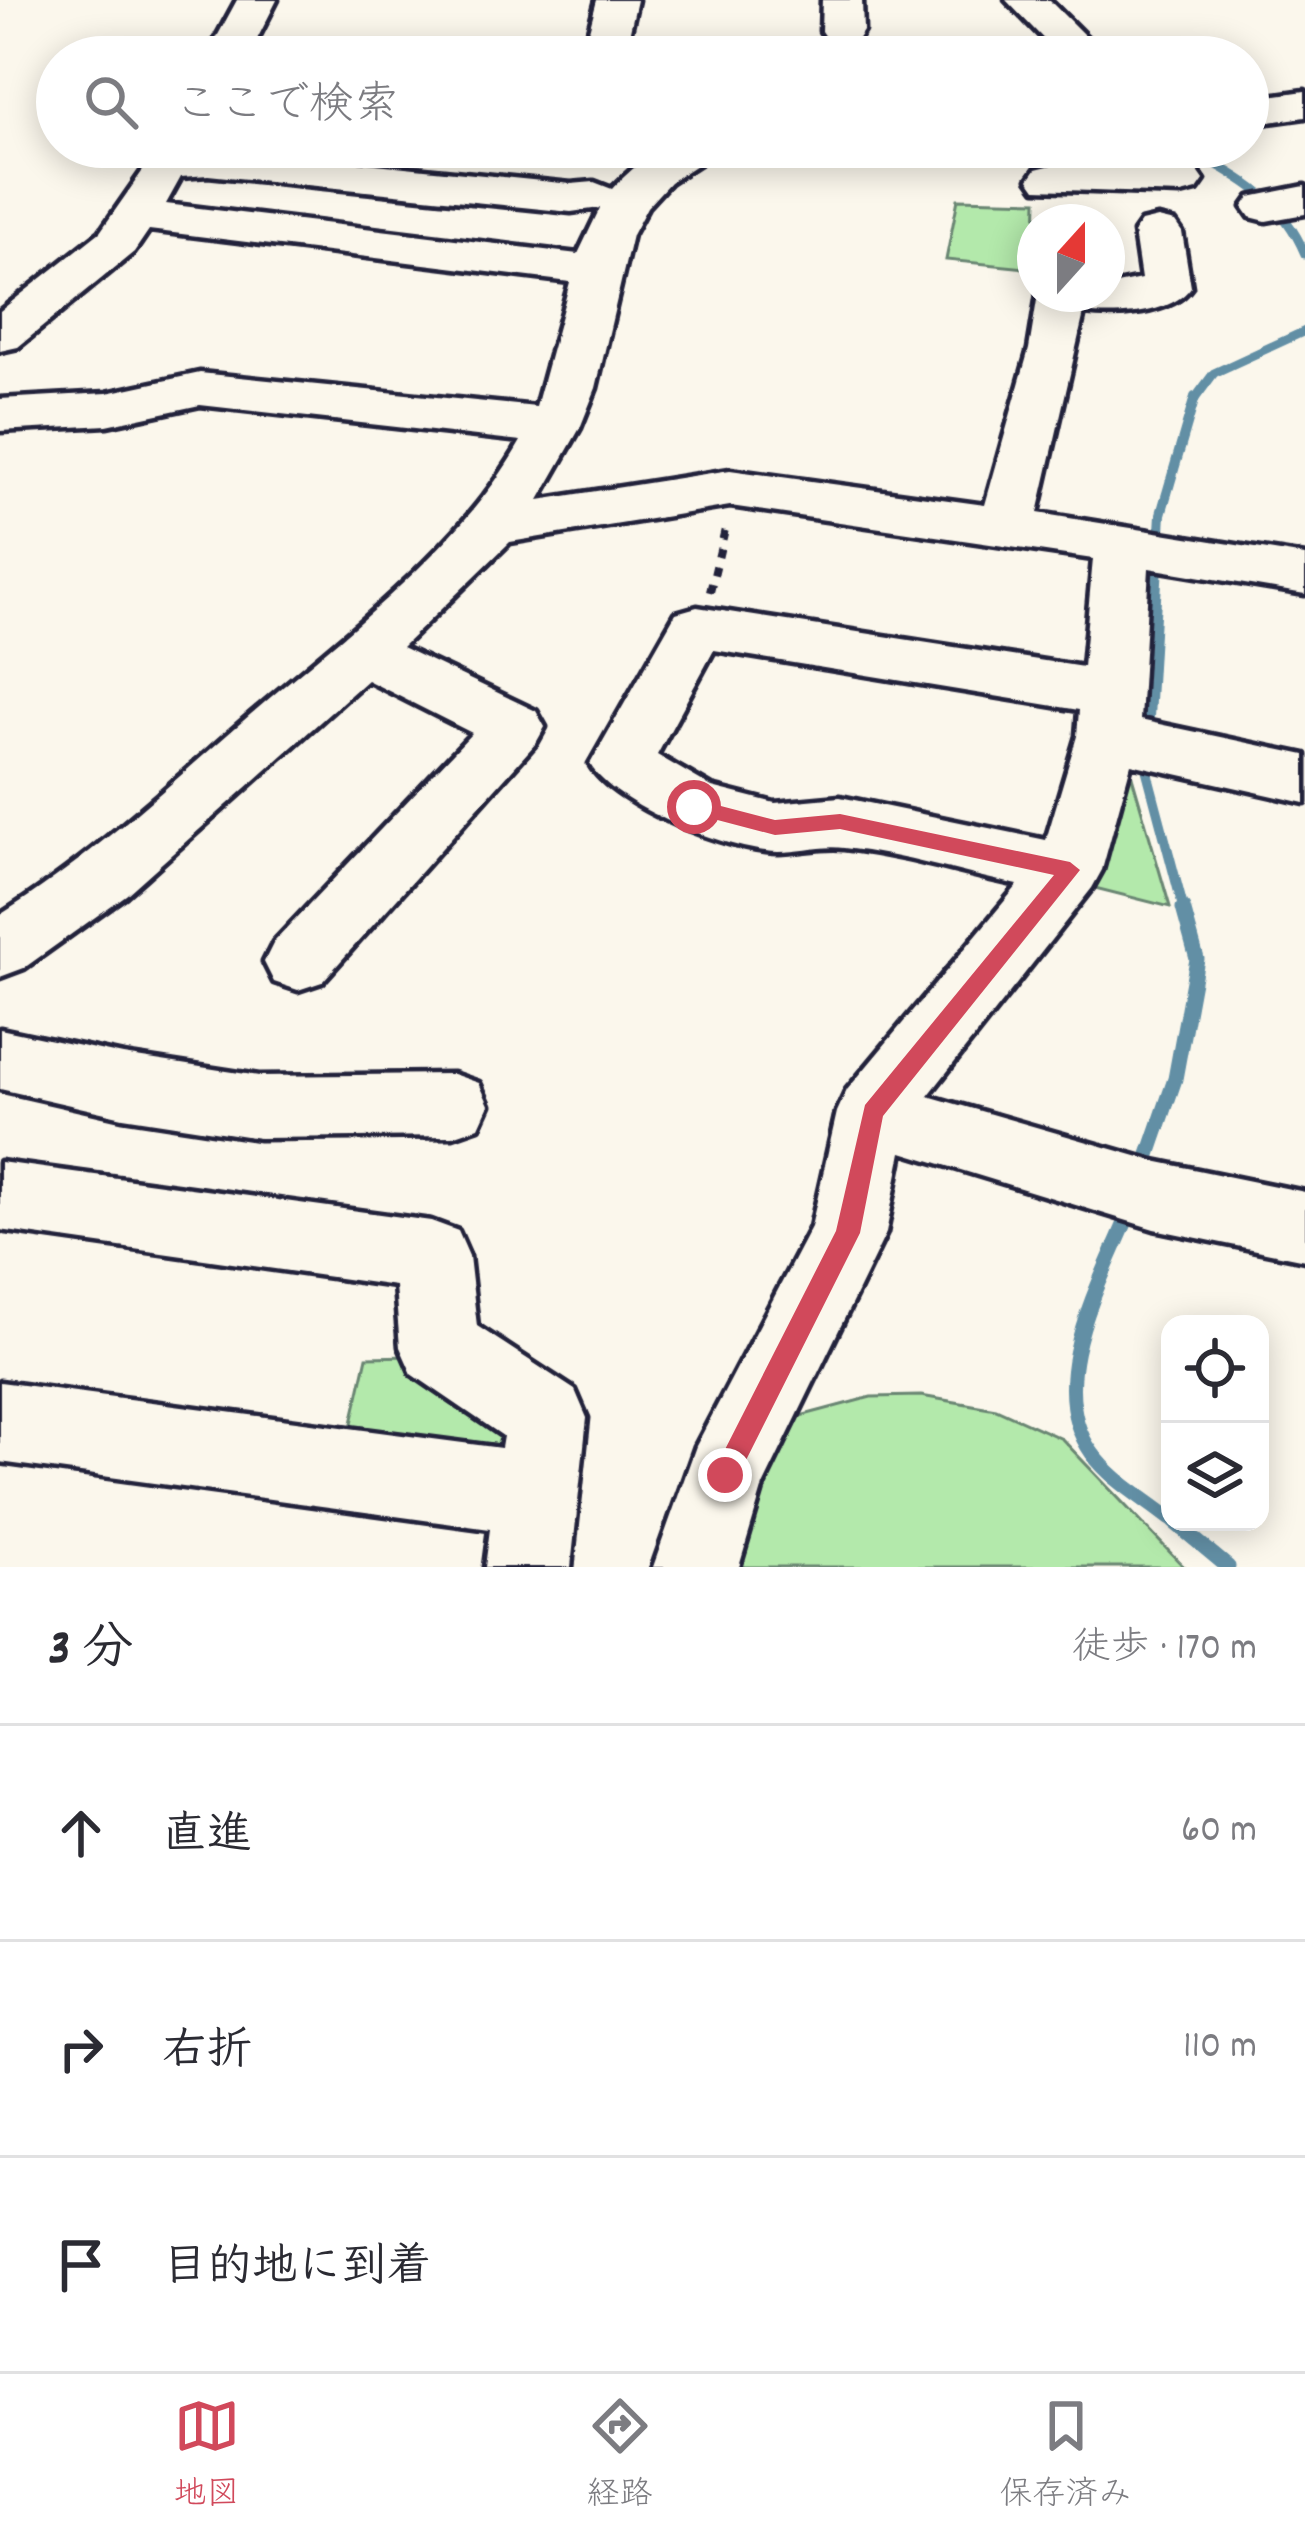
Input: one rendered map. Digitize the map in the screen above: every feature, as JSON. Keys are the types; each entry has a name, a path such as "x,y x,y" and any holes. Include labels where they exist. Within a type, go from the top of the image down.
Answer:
{"street":[{"path":"238,36 257,0"},
{"path":"608,36 617,0"},
{"path":"1026,0 1063,36"},
{"path":"1269,109 1305,104"},
{"path":"0,336 117,242 166,168"},
{"path":"278,168 500,190 600,232"},
{"path":"500,190 509,168"},
{"path":"590,168 600,232"},
{"path":"0,996 19,938 363,652 494,526 556,424 600,232 629,192 655,168"},
{"path":"1053,183 1181,181"},
{"path":"136,214 600,232"},
{"path":"1125,299 1168,287 1158,232"},
{"path":"1006,526 1054,349 1059,312"},
{"path":"0,415 107,409 200,388 426,415 556,424"},
{"path":"494,526 730,488 1006,526 1305,575"},
{"path":"696,1567 725,1475 848,1233 873,1112 1070,870 1111,715 1122,545"},
{"path":"1070,870 840,822 775,828 694,807 621,764 697,627 1111,715 1192,754 1305,779"},
{"path":"298,962 514,728 363,652"},
{"path":"0,1059 123,1086 259,1107 453,1105"},
{"path":"873,1112 1154,1196 1305,1226"},
{"path":"0,1196 431,1256 440,1347 546,1418 532,1530 0,1422"}],"path":[{"path":"697,627 717,575 730,488"}],"green space":[{"path":"958,199 1037,201 1017,204 1017,267 946,260"},
{"path":"1124,749 1170,907 1075,883"},
{"path":"413,1356 518,1437 510,1474 345,1454 367,1357"},
{"path":"921,1396 996,1409 1062,1439 1184,1567 724,1567 789,1419 871,1397"}],"waterway":[{"path":"1221,168 1270,202 1305,254"},
{"path":"1194,400 1214,373 1305,331"},
{"path":"1148,734 1161,514 1194,400"},
{"path":"1147,754 1146,768 1184,911"},
{"path":"1142,1175 1175,1079 1197,959 1183,908"},
{"path":"1132,1206 1082,1329 1073,1394 1078,1425 1092,1453 1161,1512"},
{"path":"1185,1531 1228,1567"}],"route":[{"path":"694,807 775,828 840,822 1070,870 873,1112 848,1233 725,1475"}]}
